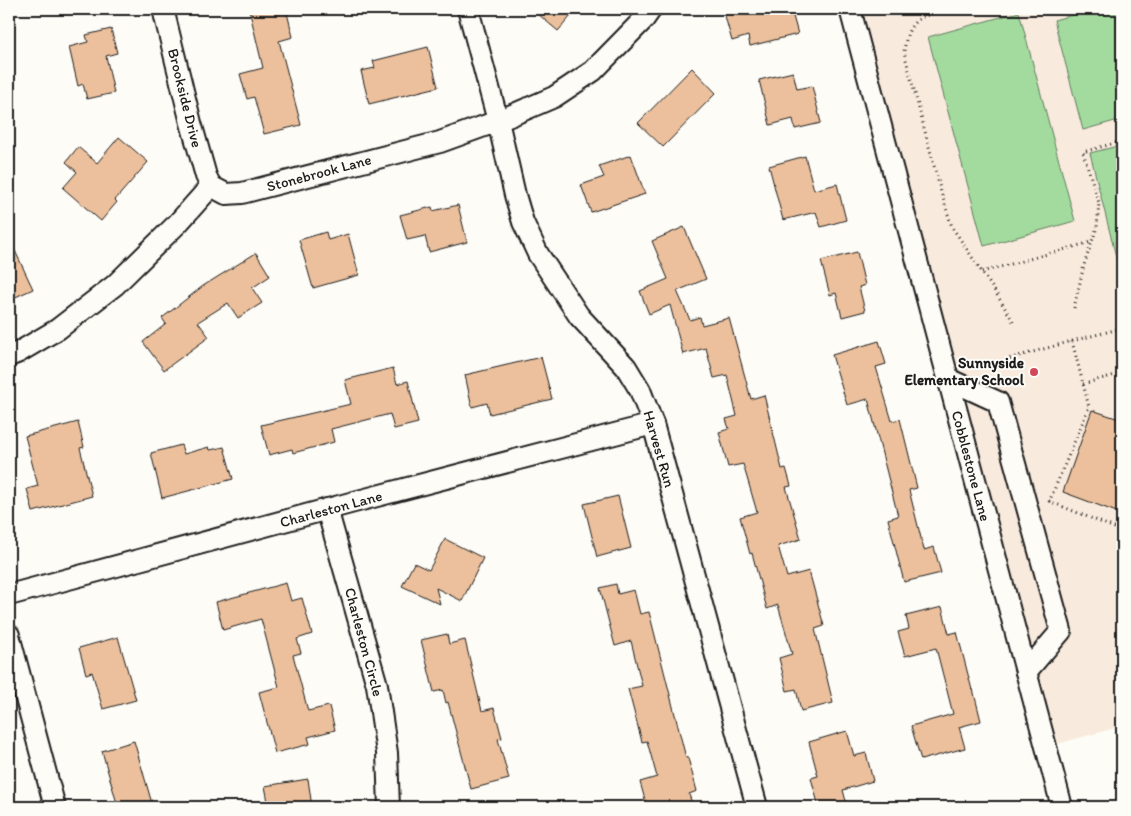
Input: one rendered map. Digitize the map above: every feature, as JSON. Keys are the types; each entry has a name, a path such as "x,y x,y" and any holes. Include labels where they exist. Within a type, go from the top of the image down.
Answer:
{"street":[{"name":"Brookside Drive","path":"163,9 190,123 206,176 211,186"},
{"name":"Harvest Run","path":"468,9 523,222 538,254 579,316 626,367 640,390 653,424 757,807"},
{"name":"Stonebrook Lane","path":"211,186 226,194 242,194 440,142 498,121 554,97 593,71 644,19 651,9"},
{"name":"Cobblestone Lane","path":"850,9 1062,807"},
{"path":"9,356 20,352 58,328 115,285 178,223 211,186"},
{"path":"948,379 998,402 1061,631 1026,672"},
{"name":"Charleston Lane","path":"9,595 653,424"},
{"name":"Charleston Circle","path":"327,510 377,685 387,754 389,807"},
{"path":"9,634 55,807"}],"path":[{"path":"952,9 929,14 912,24 906,38 904,52 952,227 1014,323"},
{"path":"1074,308 1084,265 1097,227 1099,203 1084,152 1122,141"},
{"path":"982,272 1092,242"},
{"path":"976,368 1122,328"},
{"path":"1072,341 1089,407 1049,502 1122,531"},
{"path":"1083,384 1122,373"}],"shaded area":[{"name":"Sunnyside Elementary School","path":"889,9 1122,9 1122,726 1046,747 853,19"}],"green space":[{"path":"1095,9 1122,9 1122,119 1083,130 1054,20"},
{"path":"1019,12 1075,221 984,246 928,37"},
{"path":"1122,145 1122,256 1116,257 1090,153"}],"building":[{"path":"249,9 286,9 293,37 279,41 301,125 264,134 254,97 247,99 240,74 263,68"},
{"path":"532,9 577,9 558,31"},
{"path":"723,9 791,9 798,34 750,46 748,36 732,41"},
{"path":"111,29 117,53 106,56 114,93 87,99 83,84 78,86 69,47 88,42 86,35"},
{"path":"428,47 438,87 369,104 361,71 375,68 373,61"},
{"path":"692,68 716,93 663,147 638,123"},
{"path":"793,72 797,89 812,86 821,123 795,129 793,119 770,125 759,80"},
{"path":"119,137 148,162 115,200 117,202 101,221 63,188 77,172 66,162 78,147 97,163"},
{"path":"631,155 645,194 591,212 581,185 604,177 599,166"},
{"path":"805,156 814,190 837,184 846,220 821,227 816,212 783,220 769,166"},
{"path":"458,205 467,242 429,252 425,236 407,240 400,215 432,207 433,211"},
{"path":"684,227 706,279 677,291 690,320 700,317 702,325 729,318 751,399 764,395 782,469 786,468 791,486 786,487 801,539 778,546 787,577 809,571 824,626 815,629 833,703 801,711 796,689 787,691 779,658 792,654 778,605 767,609 740,517 757,512 743,464 728,467 719,432 729,429 726,419 737,416 727,375 714,378 706,348 683,354 670,305 649,314 640,291 668,279 652,241"},
{"path":"326,232 328,240 348,234 359,275 313,288 299,240"},
{"path":"9,238 33,289 9,300"},
{"path":"857,252 865,285 859,287 865,311 842,317 836,293 830,295 821,261"},
{"path":"256,253 270,276 252,288 262,303 238,318 228,303 198,322 209,337 164,370 143,342 166,324 162,318 203,286"},
{"path":"879,341 886,364 876,367 892,421 900,419 917,488 909,490 924,550 934,547 941,573 904,582 888,519 898,516 868,399 847,405 832,355"},
{"path":"541,357 552,399 490,414 487,403 472,407 465,375"},
{"path":"393,368 397,384 408,381 418,423 394,429 390,414 331,429 334,442 293,453 292,449 269,455 261,425 351,404 345,380"},
{"path":"1092,410 1122,420 1122,514 1063,492"},
{"path":"78,422 84,447 80,448 92,496 33,512 27,489 38,486 25,436"},
{"path":"181,445 184,454 209,447 210,450 224,447 233,479 162,498 151,453"},
{"path":"618,496 631,548 597,557 584,504"},
{"path":"445,539 483,558 462,601 436,588 440,604 402,586 414,563 429,570"},
{"path":"286,583 291,601 302,598 312,634 297,639 301,653 293,655 308,711 329,706 335,730 308,737 310,744 275,753 259,692 279,687 261,619 223,630 216,602"},
{"path":"616,584 618,594 634,590 640,614 649,612 686,758 688,758 697,791 689,794 693,807 647,807 640,782 657,777 647,741 642,742 628,689 642,686 631,641 615,646 600,588"},
{"path":"942,607 949,634 957,632 981,721 959,727 965,748 921,760 911,726 953,714 936,648 905,656 898,632 909,629 906,616"},
{"path":"447,634 449,644 465,640 482,711 494,708 502,738 498,739 509,779 471,789 448,702 446,703 443,690 434,692 421,640"},
{"path":"118,637 136,700 103,709 92,672 86,674 79,648"},
{"path":"847,731 854,756 866,753 873,781 843,790 847,805 819,807 811,778 818,776 809,742"},
{"path":"134,741 153,807 118,807 102,751"},
{"path":"308,779 312,807 269,807 265,786"}],"place":[{"name":"Sunnyside Elementary School","path":"1034,372"}]}
